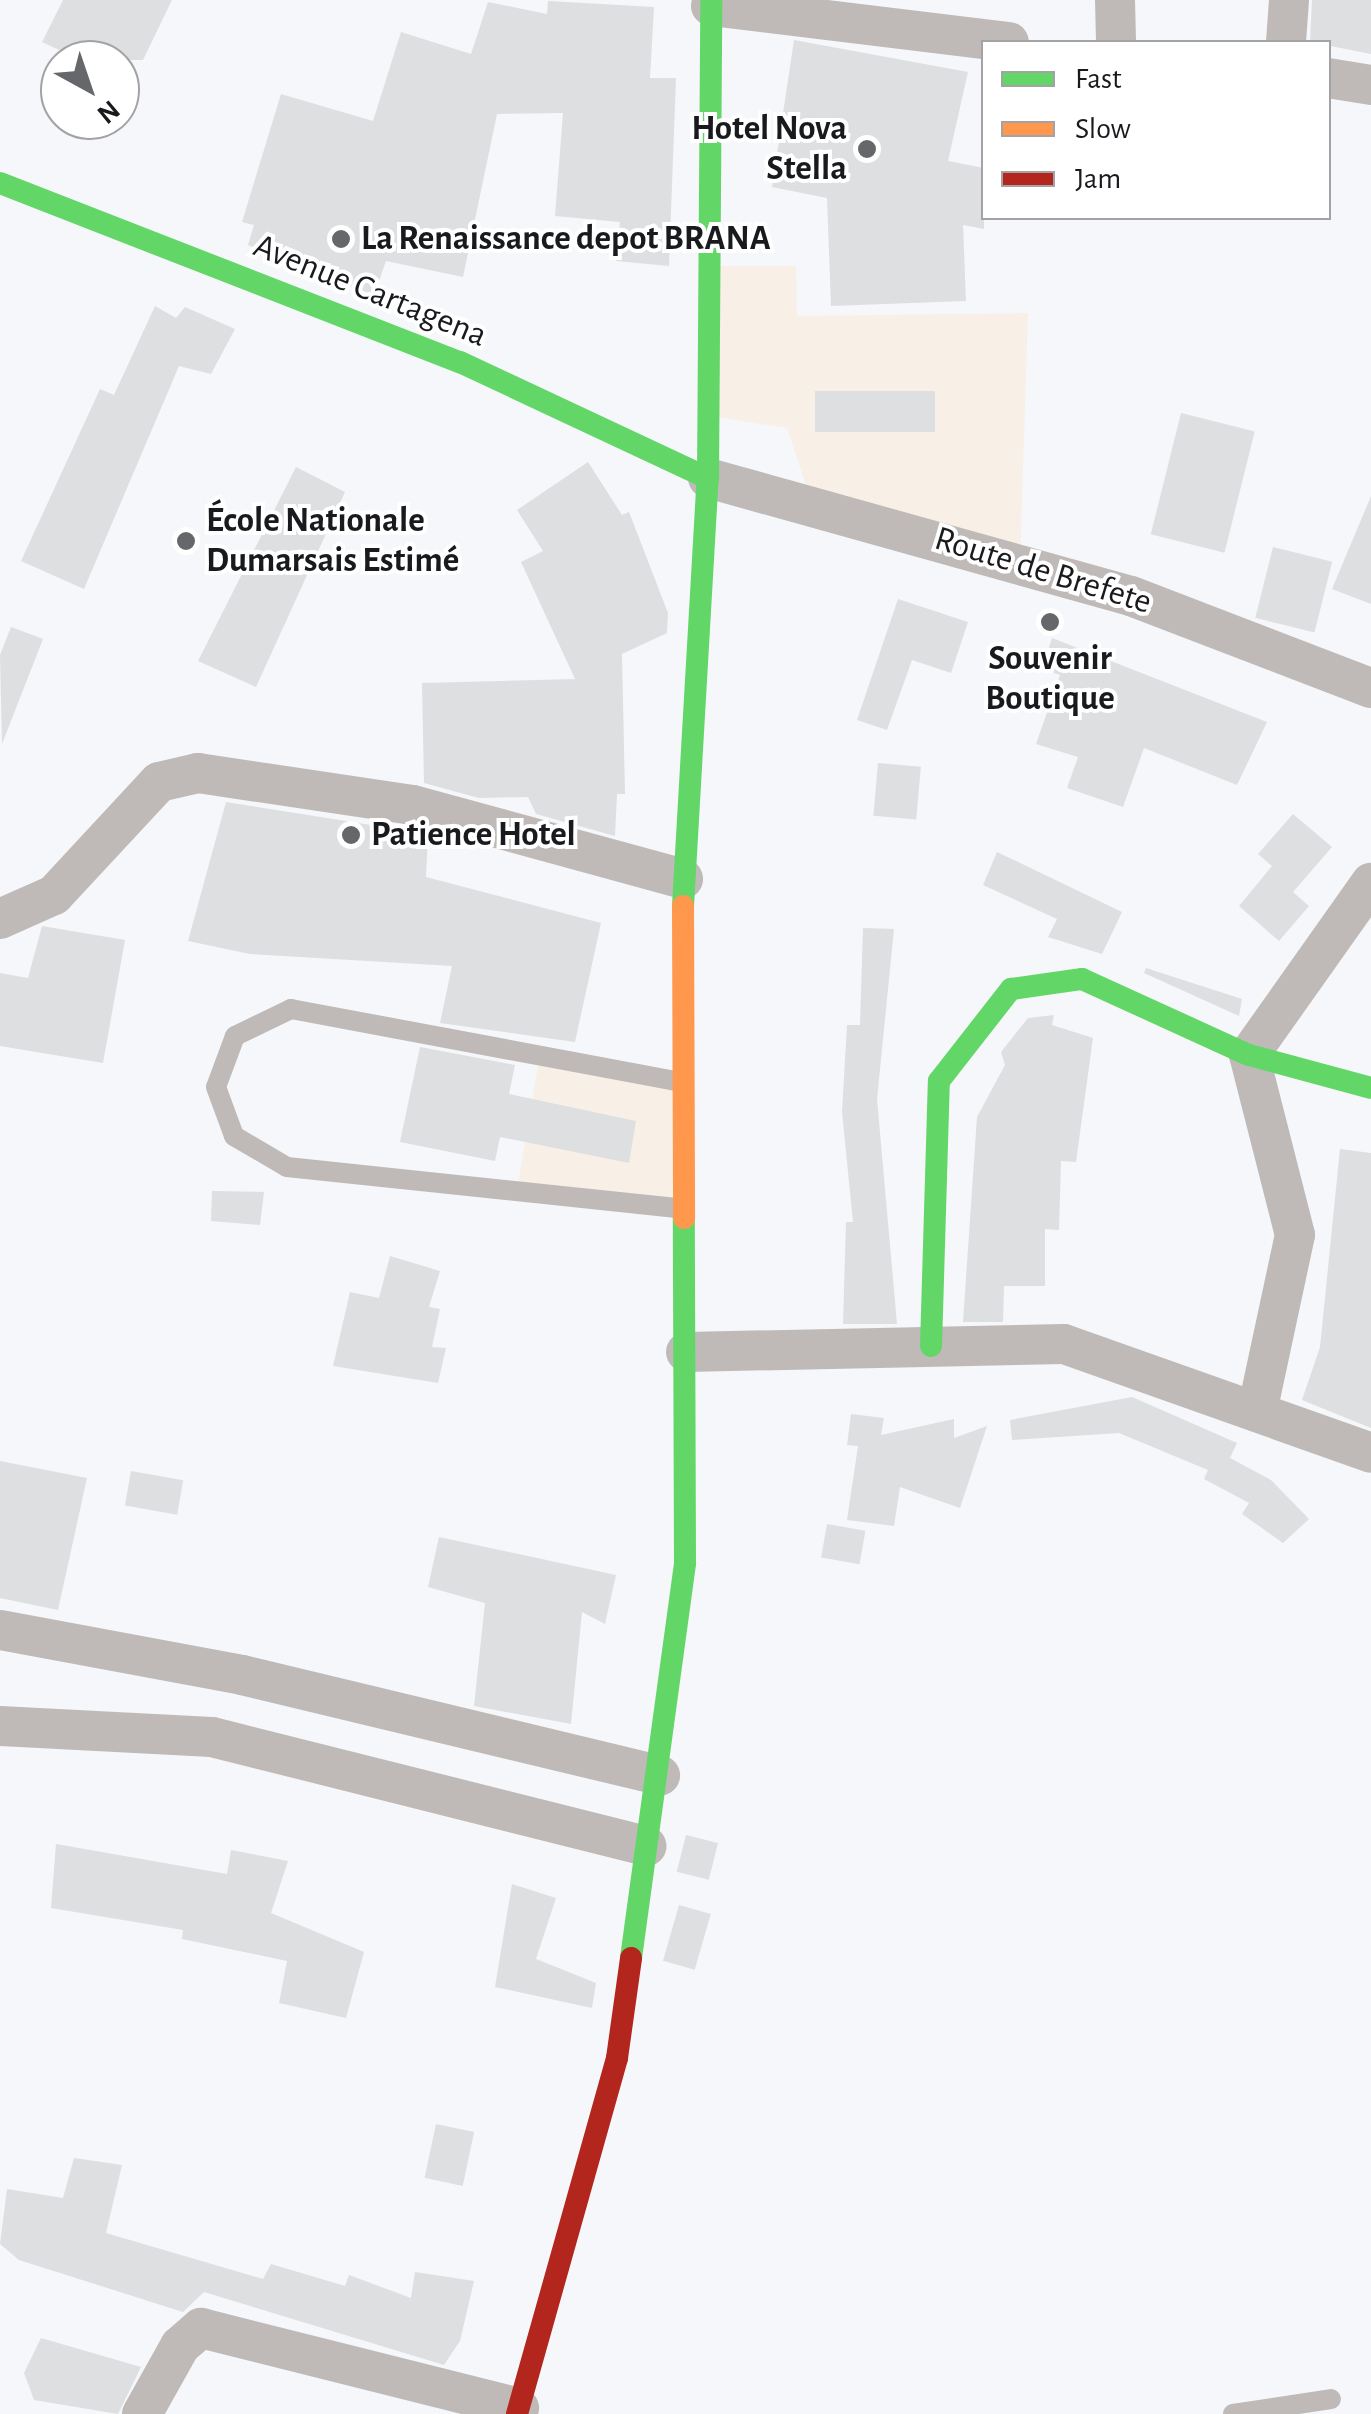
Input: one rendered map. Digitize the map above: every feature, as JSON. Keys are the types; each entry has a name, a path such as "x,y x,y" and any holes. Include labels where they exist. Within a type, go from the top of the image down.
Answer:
{"main road":[{"path":"518,2411 617,2058 646,1846 660,1775 685,1564 688,1083 683,880 708,478 711,3"},
{"name":"Avenue Cartagena","path":"0,182 460,362 708,478"},
{"path":"932,1346 940,1081 1011,988 1082,979 1249,1055 1371,1088"}],"street":[{"path":"1115,0 1116,40"},
{"path":"1286,40 1289,0"},
{"path":"711,3 994,40"},
{"path":"1331,78 1371,85"},
{"name":"Route de Brefete","path":"708,478 1131,596 1371,688"},
{"path":"0,919 54,895 159,782 198,773 414,805 683,880"},
{"path":"1257,1412 1294,1235 1249,1055 1371,883"},
{"path":"686,1352 1064,1344 1371,1453"},
{"path":"0,1630 242,1676 660,1775"},
{"path":"0,1726 212,1737 646,1846"},
{"path":"142,2414 180,2346 201,2328 518,2411"}],"lane":[{"path":"687,1209 321,1176 247,1149 224,1122 216,1087 235,1036 291,1010 688,1083"},
{"path":"1232,2414 1331,2399"}],"shaded area":[{"path":"710,266 796,266 797,316 1028,313 1020,562 811,501 787,428 704,415"},
{"path":"540,1054 688,1083 687,1209 517,1189"}],"building":[{"path":"63,0 172,0 143,60 140,40 43,40"},
{"path":"1312,0 1371,0 1371,54 1331,46 1331,40 1310,40"},
{"path":"548,1 654,7 650,78 676,78 669,266 616,261 620,222 555,216 563,113 497,114 463,277 386,261 374,295 248,245 254,225 242,222 281,94 373,121 401,32 471,54 488,2 547,14"},
{"path":"794,40 968,72 948,161 981,167 984,229 963,225 966,301 831,306 827,198 772,187"},
{"path":"155,306 176,318 185,307 235,329 211,374 179,366 84,589 21,561 100,389 114,395"},
{"path":"815,391 935,391 935,432 815,432"},
{"path":"1181,413 1255,431 1225,553 1151,534"},
{"path":"588,462 622,515 629,512 668,613 667,633 622,654 625,794 617,794 615,836 536,814 528,797 479,798 424,783 422,683 575,679 521,562 543,551 517,510"},
{"path":"296,467 345,492 256,687 198,661"},
{"path":"1371,496 1371,604 1332,589"},
{"path":"1273,547 1332,562 1315,633 1255,618"},
{"path":"898,599 968,622 951,673 912,660 887,730 857,720"},
{"path":"11,627 43,639 2,744 0,655"},
{"path":"1052,638 1267,722 1237,785 1144,748 1123,807 1067,788 1078,757 1036,744 1060,675 1042,669"},
{"path":"878,763 921,767 916,820 873,816"},
{"path":"226,802 428,834 426,877 601,923 575,1042 440,1023 452,966 250,954 188,941"},
{"path":"1293,814 1332,847 1293,892 1309,906 1279,941 1239,906 1272,866 1258,854"},
{"path":"997,852 1122,912 1102,954 1048,937 1057,919 983,885"},
{"path":"42,926 125,940 103,1063 0,1046 0,973 28,978"},
{"path":"863,928 894,929 877,1099 897,1324 843,1324 846,1222 853,1222 842,1112 847,1025 860,1025"},
{"path":"1146,968 1242,999 1239,1016 1144,973"},
{"path":"1054,1015 1052,1025 1093,1038 1076,1162 1061,1161 1059,1230 1045,1229 1045,1286 1004,1286 1003,1322 963,1322 977,1117 1005,1065 1001,1052 1028,1018"},
{"path":"420,1047 515,1065 509,1094 636,1121 629,1163 500,1137 495,1161 400,1142"},
{"path":"1340,1149 1371,1153 1371,1428 1302,1400 1320,1347"},
{"path":"212,1191 264,1192 260,1225 211,1221"},
{"path":"390,1256 440,1271 429,1307 440,1309 432,1347 446,1348 438,1383 333,1366 350,1292 379,1298"},
{"path":"1132,1397 1237,1443 1230,1458 1271,1480 1309,1519 1283,1543 1242,1514 1249,1503 1204,1479 1208,1470 1119,1433 1012,1440 1010,1420"},
{"path":"851,1414 884,1418 881,1435 954,1419 954,1438 987,1426 960,1508 900,1487 894,1526 847,1520 858,1446 847,1445"},
{"path":"0,1461 87,1478 58,1610 0,1598"},
{"path":"131,1471 183,1480 177,1515 125,1505"},
{"path":"827,1524 865,1531 860,1564 821,1557"},
{"path":"439,1537 616,1575 605,1624 582,1612 571,1724 474,1706 485,1603 428,1587"},
{"path":"686,1835 718,1843 709,1880 677,1872"},
{"path":"56,1844 227,1874 231,1850 288,1861 271,1913 364,1952 346,2018 279,2003 287,1961 182,1939 183,1930 51,1908"},
{"path":"512,1884 556,1898 536,1959 596,1983 592,2008 495,1987"},
{"path":"679,1905 711,1914 695,1970 663,1961"},
{"path":"436,2124 474,2132 463,2186 425,2178"},
{"path":"74,2158 122,2165 106,2233 263,2279 271,2264 345,2286 349,2275 411,2298 415,2272 474,2281 460,2341 444,2365 204,2292 183,2312 19,2260 0,2244 7,2189 63,2198"},
{"path":"41,2338 141,2367 118,2414 34,2400 24,2373"}],"traffic: fast":[{"path":"683,906 708,478 711,0"},
{"path":"0,183 460,362 708,478"},
{"path":"931,1346 939,1081 1011,989 1082,979 1249,1055 1371,1088"},
{"path":"631,1958 685,1563 684,1218"}],"traffic: slow":[{"path":"683,906 684,1218"}],"traffic: jam":[{"path":"517,2414 617,2058 631,1958"}],"place":[{"name":"Hotel Nova Stella","path":"867,149"},
{"name":"La Renaissance depot BRANA","path":"341,239"},
{"name":"École Nationale Dumarsais Estimé","path":"186,541"},
{"name":"Souvenir Boutique","path":"1050,622"},
{"name":"Patience Hotel","path":"351,835"}]}
